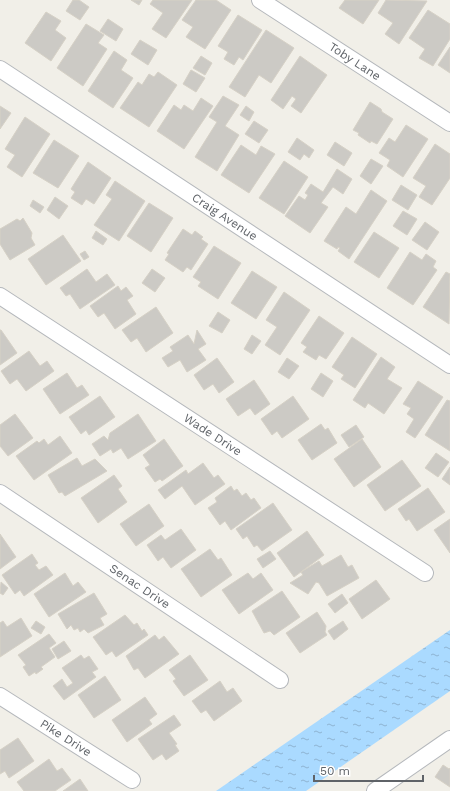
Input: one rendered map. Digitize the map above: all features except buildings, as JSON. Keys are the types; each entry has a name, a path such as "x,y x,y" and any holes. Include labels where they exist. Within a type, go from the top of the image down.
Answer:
{"street":[{"name":"Toby Lane","path":"260,0 450,123"},
{"name":"Craig Avenue","path":"0,69 450,365"},
{"name":"Wade Drive","path":"0,296 425,573"},
{"name":"Senac Drive","path":"0,493 280,680"},
{"name":"Pike Drive","path":"0,696 132,780"},
{"path":"381,790 450,739"}],"water":[{"path":"450,630 450,691 306,791 216,791"}]}
